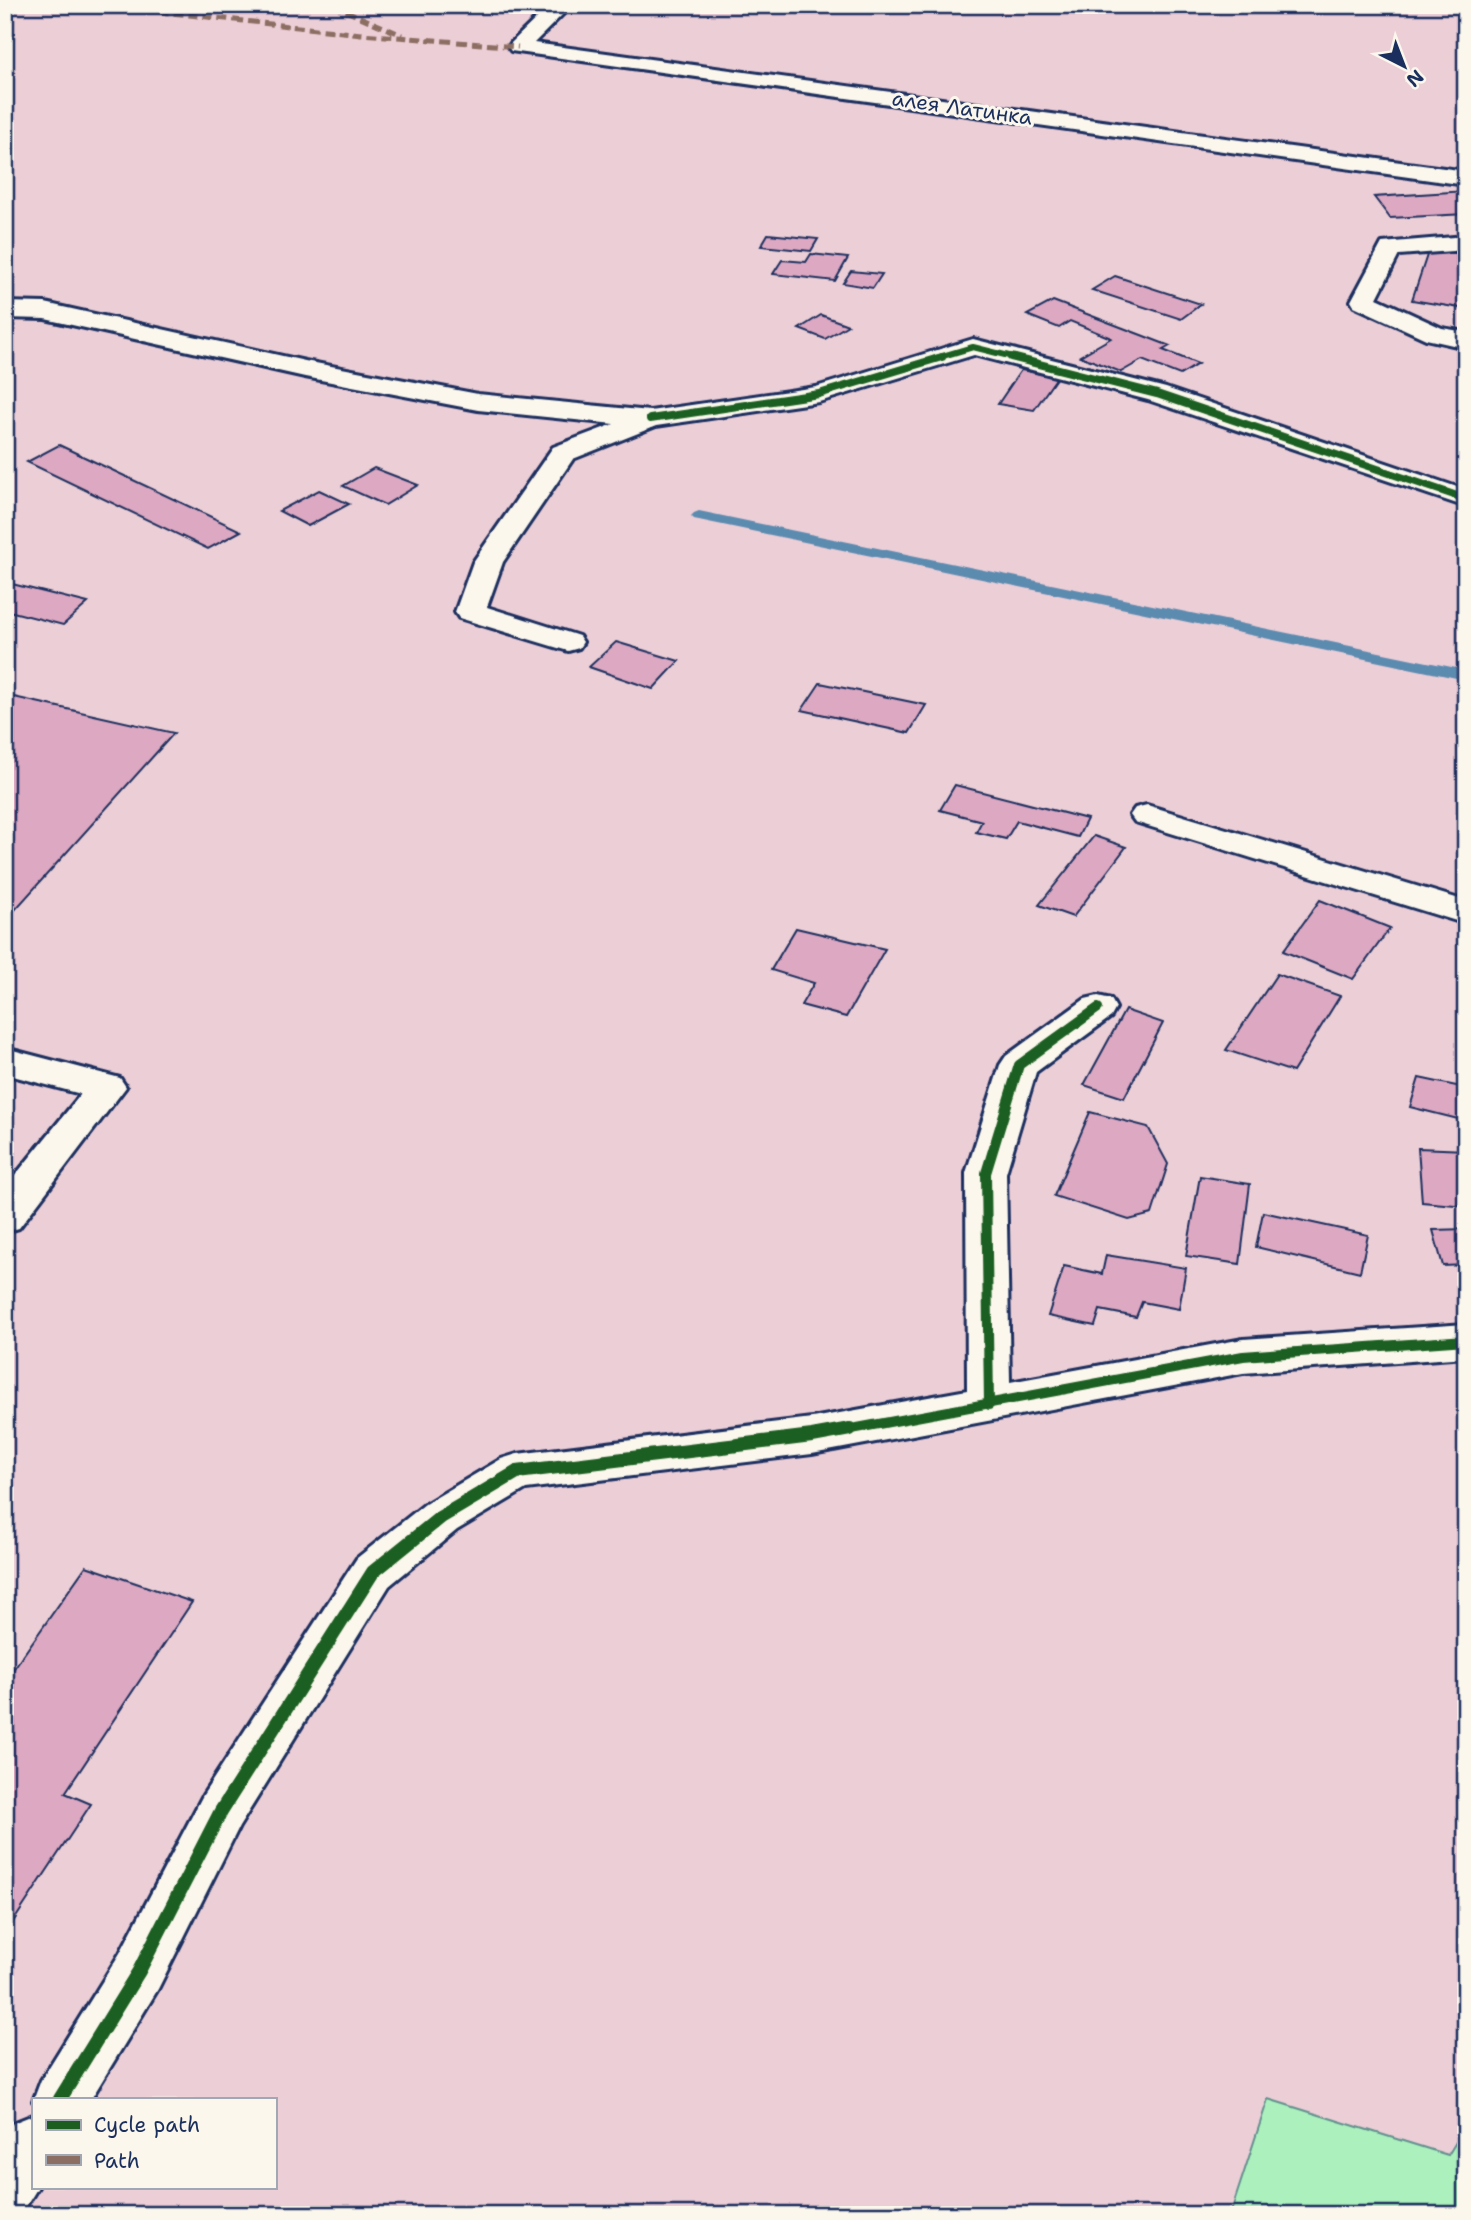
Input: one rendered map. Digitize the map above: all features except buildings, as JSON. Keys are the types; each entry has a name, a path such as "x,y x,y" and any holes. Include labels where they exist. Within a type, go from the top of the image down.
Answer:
{"street":[{"name":"алея Латинка","path":"562,5 519,47 658,64 1108,130 1317,155 1466,178"},
{"path":"1466,243 1390,248 1363,301 1435,334 1466,340"},
{"path":"5,310 44,311 305,369 478,402 650,419"},
{"path":"568,642 470,612 488,562 563,453 650,419 819,394 973,347 1157,394 1466,499"},
{"path":"1147,815 1466,913"},
{"path":"989,1405 986,1173 1019,1065 1098,1008"},
{"path":"5,1061 107,1087 5,1217"},
{"path":"61,2098 139,1971 221,1811 373,1572 441,1517 517,1472 812,1436 1243,1356 1466,1340"},
{"path":"5,2188 32,2145"}],"shaded area":[{"path":"5,5 1466,5 1466,2215 5,2215"}],"green space":[{"path":"1268,2099 1448,2155 1466,2126 1466,2215 1230,2215"}],"waterway":[{"path":"699,516 1466,675"}],"marked path":[{"path":"99,5 361,34 518,47"},
{"path":"332,5 402,35"}],"cycle path":[{"path":"650,419 819,394 973,347 1157,394 1466,499"},
{"path":"989,1405 986,1173 1019,1065 1098,1008"},
{"path":"61,2098 139,1971 221,1811 373,1572 441,1517 517,1472 812,1436 1243,1356 1466,1340"}]}
